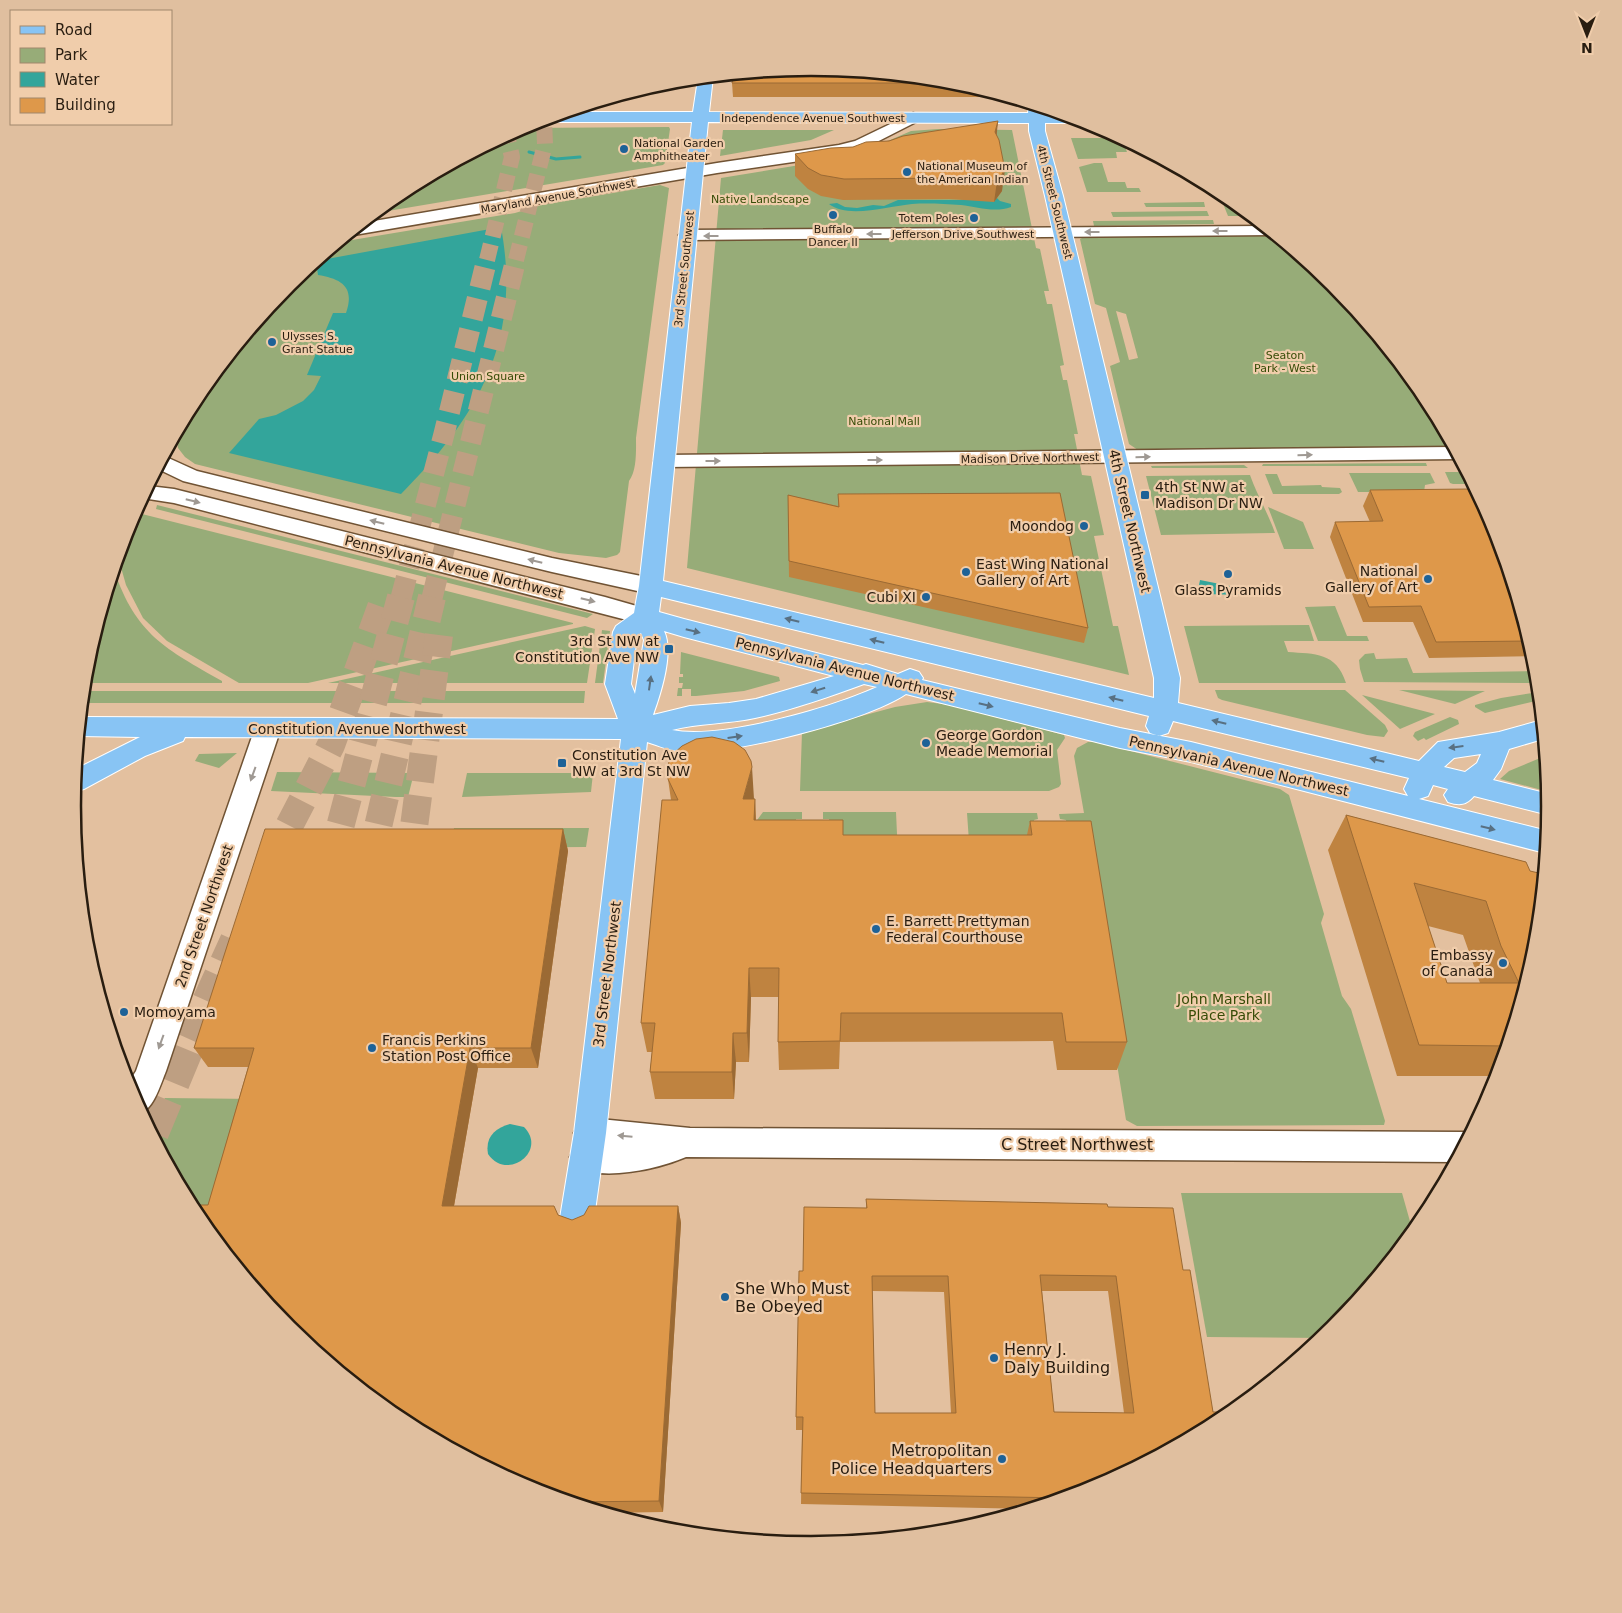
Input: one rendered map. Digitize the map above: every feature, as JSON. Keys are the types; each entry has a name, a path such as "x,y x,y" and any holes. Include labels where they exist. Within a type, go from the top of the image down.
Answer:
{"main road":[{"name":"3rd Street Southwest","path":"664,461 705,84"},
{"name":"Independence Avenue Southwest","path":"570,117 700,118 870,124 914,118 1036,112"},
{"name":"4th Street Southwest","path":"1036,112 1038,131 1078,298"},
{"name":"4th Street Northwest","path":"1078,298 1167,678 1167,696 1153,744"},
{"path":"646,617 664,461"},
{"name":"Pennsylvania Avenue Northwest","path":"651,586 1164,709 1541,803"},
{"name":"Pennsylvania Avenue Northwest","path":"646,617 864,674 1540,841"},
{"name":"3rd Street Northwest","path":"577,1218 588,1145 635,729 618,684 626,632 646,617"},
{"name":"Constitution Avenue Northwest","path":"85,728 635,729 690,716 729,713 756,708 835,685 923,652"},
{"name":"Constitution Avenue Northwest","path":"635,729 684,742 735,737 786,727 868,702 905,684 923,652"},
{"path":"82,778 150,743 197,728"},
{"path":"1411,808 1424,773 1447,748 1499,742 1537,731"},
{"path":"1441,816 1467,784 1488,769 1499,742"}],"street":[{"name":"Maryland Avenue Southwest","path":"365,228 852,147 914,118"},
{"name":"Maryland Avenue Southwest","path":"761,161 832,141 870,124"},
{"path":"831,148 870,124"},
{"name":"Jefferson Drive Southwest","path":"688,235 1261,231"},
{"name":"Madison Drive Northwest","path":"664,461 1449,453"},
{"name":"Pennsylvania Avenue Northwest","path":"167,464 190,476 552,566 651,586"},
{"name":"Pennsylvania Avenue Northwest","path":"152,493 193,501 605,604 646,617"},
{"name":"2nd Street Northwest","path":"139,1093 145,1085 154,1062 268,728"},
{"name":"C Street Northwest","path":"588,1145 635,1157 690,1143 1456,1147"}],"green space":[{"path":"669,127 670,129 665,163 663,165 388,211 446,174 488,152 543,128"},
{"name":"National Mall","path":"938,129 1012,130 1036,248 1040,249 1049,291 1044,291 1047,304 1052,304 1064,365 1060,366 1063,380 1067,380 1078,434 1074,434 1082,475 1091,476 1104,535 1094,536 1113,626 1118,626 1129,675 687,568 721,178 836,159 867,150 911,131"},
{"path":"723,130 834,130 811,140 720,156"},
{"path":"1071,138 1103,138 1126,148 1127,152 1116,152 1117,158 1078,159"},
{"path":"1102,163 1108,182 1125,182 1127,188 1139,188 1141,192 1087,192 1079,167"},
{"name":"Union Square","path":"660,185 669,188 636,438 635,466 629,481 620,552 617,555 606,558 559,553 195,464 185,457 178,448 179,441 204,401 262,325 295,290 350,240 515,213 542,205"},
{"path":"1204,202 1205,207 1146,207 1144,203"},
{"path":"1223,203 1241,216 1228,216"},
{"path":"1207,211 1209,216 1113,217 1111,212"},
{"path":"1213,220 1214,224 1094,226 1093,221"},
{"name":"Seaton Park - West","path":"1267,236 1327,290 1360,325 1418,401 1446,446 1138,450 1129,444 1110,366 1120,362 1106,308 1095,304 1080,239 1084,237","holes":["1116,311 1126,314 1138,358 1129,360"]},
{"path":"1426,463 1427,466 1262,466 1263,464"},
{"path":"1244,465 1248,468 1152,468 1151,466"},
{"path":"1445,472 1460,472 1466,484 1453,484 1450,483"},
{"path":"1349,473 1430,473 1435,483 1425,485 1424,492 1358,492"},
{"path":"1265,474 1277,474 1282,486 1321,485 1322,487 1340,488 1342,492 1339,494 1273,494"},
{"path":"1250,475 1275,533 1161,535 1146,476"},
{"path":"157,505 593,614 587,618 156,509"},
{"path":"1268,507 1303,522 1314,549 1284,549"},
{"path":"142,514 573,624 308,683 239,683 167,641 143,618 126,585 121,568"},
{"path":"118,579 132,610 155,638 169,649 222,681 222,683 92,683 106,617"},
{"path":"1335,606 1347,636 1367,636 1369,641 1318,641 1305,607"},
{"path":"1309,625 1314,641 1284,641 1288,652 1307,653 1330,660 1337,665 1346,683 1199,683 1184,626"},
{"path":"585,626 595,629 587,683 328,683"},
{"path":"602,630 610,631 603,683 595,683"},
{"path":"681,652 779,677 780,681 744,691 696,696 691,696 691,689 682,689 682,696 677,696 678,688 682,688 683,683 679,683 679,677 683,677 683,674 680,674"},
{"path":"1374,653 1376,659 1407,658 1413,673 1528,671 1530,683 1364,682 1359,660 1365,654"},
{"path":"1215,690 1345,690 1385,725 1388,731 1384,737 1367,735 1222,700 1218,698"},
{"path":"1399,690 1485,691 1455,704"},
{"path":"90,691 585,691 584,703 88,703"},
{"path":"1532,693 1533,702 1485,713 1475,707 1475,705 1501,698"},
{"path":"1362,695 1435,714 1400,729"},
{"path":"927,702 950,705 1064,735 1065,738 1057,750 1061,784 1059,787 1049,791 800,791 802,732 895,707"},
{"path":"1450,717 1458,720 1459,724 1426,740 1424,738 1418,741 1413,736 1415,732"},
{"name":"John Marshall Place Park","path":"1088,742 1095,742 1280,789 1289,795 1324,914 1321,923 1342,996 1351,1009 1385,1121 1384,1125 1137,1126 1126,1120 1083,852 1071,852 1066,820 1060,819 1059,814 1084,813 1074,756 1077,748"},
{"path":"237,753 219,768 195,761 199,754"},
{"path":"1540,758 1541,790 1500,779 1509,771"},
{"path":"277,772 414,773 408,797 396,797 271,791"},
{"path":"467,773 593,773 591,792 462,797"},
{"path":"763,812 802,812 802,819 796,819 796,852 752,827"},
{"path":"823,812 896,812 898,856 830,852 829,819 823,819"},
{"path":"967,813 1037,813 1038,819 1034,820 1036,845 970,856"},
{"path":"454,828 589,828 586,847 450,848"},
{"path":"165,1098 258,1099 205,1213 179,1172 150,1117"},
{"path":"1181,1193 1402,1193 1410,1223 1360,1288 1311,1338 1207,1337"}],"water":[{"path":"996,197 1000,201 1011,204 1011,207 992,210 961,205 918,204 846,211 829,204 837,203 845,207 857,208 873,205 884,206 898,200 959,200"},
{"path":"501,227 506,268 505,305 499,341 488,374 472,405 452,435 429,465 401,494 229,453 259,419 276,415 303,401 314,390 321,376 307,375 333,313 346,313 349,297 340,282 318,275 317,269 328,259"},
{"path":"1200,580 1245,589 1246,595 1201,594 1198,590"},
{"path":"510,1124 524,1127 530,1136 531,1145 528,1153 522,1160 514,1164 505,1165 496,1162 488,1154 487,1148 492,1134"}],"building":[{"path":"811,76 912,83 732,83 732,81"},
{"path":"998,121 995,132 999,140 1005,170 997,181 951,178 844,179 821,175 808,168 795,154 831,148 853,147 866,142 889,141 903,136"},
{"name":"National Gallery of Art","path":"1468,489 1486,527 1502,572 1522,641 1436,642 1421,606 1369,607 1335,522 1383,521 1370,490"},
{"name":"East Wing National Gallery of Art","path":"1060,493 1088,628 789,561 788,495 839,507 838,494"},
{"name":"E. Barrett Prettyman Federal Courthouse","path":"712,737 734,742 745,750 751,761 752,767 743,799 755,799 754,820 843,820 843,835 1032,835 1030,821 1091,821 1127,1042 1066,1042 1062,1013 841,1013 840,1041 778,1042 779,968 749,968 747,1033 733,1033 732,1072 650,1072 655,1023 641,1023 662,800 678,800 668,779 667,767 672,755 682,746 696,739"},
{"path":"1346,815 1526,862 1530,871 1538,873 1527,949 1516,996 1500,1046 1419,1045","holes":["1414,883 1486,901 1501,946 1519,983 1447,983"]},
{"path":"265,829 563,829 531,1048 470,1048 442,1206 554,1206 558,1215 572,1220 584,1215 589,1206 678,1206 659,1501 588,1502 532,1481 488,1461 446,1439 405,1414 366,1386 295,1323 262,1288 232,1251 200,1205 208,1205 254,1048 194,1048"},
{"name":"Henry J. Daly Building","path":"866,1199 1107,1204 1108,1207 1173,1208 1183,1270 1190,1270 1213,1412 1220,1412 1176,1439 1134,1461 1047,1498 801,1493 803,1417 796,1417 799,1271 803,1271 804,1207 867,1208","holes":["1040,1275 1116,1276 1134,1413 1054,1412","872,1276 948,1276 956,1413 875,1413"]}],"waterway":[{"path":"529,152 556,159 580,157"}],"tunnel":[{"path":"516,260 545,144 544,127"},
{"path":"487,260 512,157 509,143"},
{"path":"401,598 487,259"},
{"path":"432,598 516,259"},
{"path":"330,865 401,597"},
{"path":"369,865 432,597"},
{"path":"270,863 331,745 383,602"},
{"path":"409,865 439,635"},
{"path":"189,1039 234,940"},
{"path":"154,1125 190,1038"}],"place":[{"name":"National Garden Amphitheater","path":"624,149"},
{"name":"National Museum of the American Indian","path":"907,172"},
{"name":"Buffalo Dancer II","path":"833,215"},
{"name":"Totem Poles","path":"974,218"},
{"name":"Ulysses S. Grant Statue","path":"272,342"},
{"name":"4th St NW at Madison Dr NW","path":"1145,495"},
{"name":"Moondog","path":"1084,526"},
{"name":"East Wing National Gallery of Art","path":"966,572"},
{"name":"Glass Pyramids","path":"1228,574"},
{"name":"National Gallery of Art","path":"1428,579"},
{"name":"Cubi XI","path":"926,597"},
{"name":"3rd St NW at Constitution Ave NW","path":"669,649"},
{"name":"George Gordon Meade Memorial","path":"926,743"},
{"name":"Constitution Ave NW at 3rd St NW","path":"562,763"},
{"name":"E. Barrett Prettyman Federal Courthouse","path":"876,929"},
{"name":"Embassy of Canada","path":"1503,963"},
{"name":"Momoyama","path":"124,1012"},
{"name":"Francis Perkins Station Post Office","path":"372,1048"},
{"name":"She Who Must Be Obeyed","path":"725,1297"},
{"name":"Henry J. Daly Building","path":"994,1358"},
{"name":"Metropolitan Police Headquarters","path":"1002,1459"}],"park label":[{"name":"Native Landscape","path":"760,199"}]}
